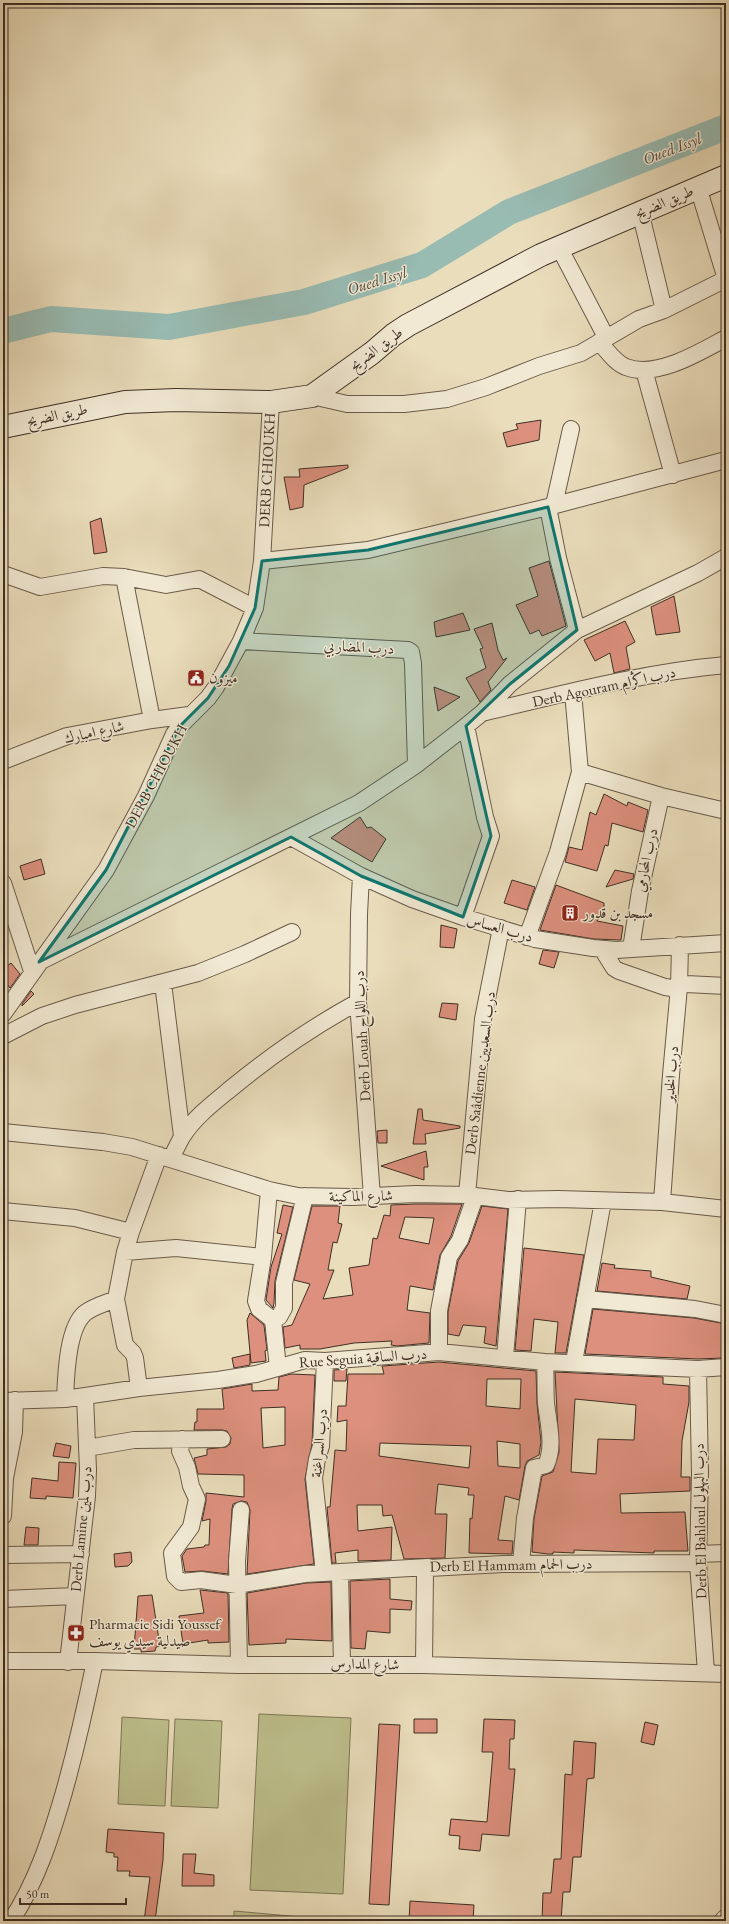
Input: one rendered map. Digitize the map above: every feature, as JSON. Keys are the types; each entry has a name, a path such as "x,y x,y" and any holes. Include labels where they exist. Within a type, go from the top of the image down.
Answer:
{"street":[{"name":"طريق الضريح","path":"3,427 131,402 176,400 271,402 312,396 372,353 392,335 408,325 559,247 640,211 726,176"},
{"path":"312,396 347,404 404,404 447,399 486,388 539,366 581,353 639,319 664,310 726,279 698,187"},
{"path":"640,211 664,310"},
{"path":"559,247 603,339 617,362 626,368 644,370 665,366 688,358 726,338"},
{"path":"644,370 673,475"},
{"name":"DERB CHIOUKH","path":"3,1014 106,870 146,796 174,734 189,715 208,698 241,642 255,608 262,561 271,402"},
{"path":"571,429 551,506 558,558 577,630"},
{"path":"262,561 368,550 551,506 726,460"},
{"path":"3,883 36,966 359,803 416,765 466,726 482,713 510,684 577,630 703,570 726,557"},
{"path":"3,574 40,587 103,576 124,577 166,585 199,579 255,608"},
{"path":"124,577 152,720"},
{"name":"درب المضاربي","path":"241,642 408,650 411,652 413,663 416,765"},
{"name":"Derb Agouram درب اڭرام","path":"482,713 573,692 683,670 726,665"},
{"path":"527,937 558,852 580,772 573,692"},
{"name":"شارع امبارك","path":"3,761 67,736 152,720 189,715"},
{"path":"463,917 491,836 485,817 466,726"},
{"path":"580,772 661,796 726,811"},
{"name":"درب المحارمي","path":"631,948 640,891 661,796"},
{"name":"درب العساس","path":"291,836 361,876 412,899 527,937 602,949 726,943"},
{"name":"Derb Louah درب اللواح","path":"361,876 358,914 358,1002 372,1197"},
{"name":"Derb Saâdienne درب السعديين","path":"439,1352 439,1312 448,1258 460,1240 471,1196 483,1019 501,928"},
{"path":"3,1036 42,1016 75,1005 163,983 220,964 292,932"},
{"name":"درب الخدير","path":"662,1202 670,1075 679,987 680,945"},
{"path":"602,949 614,968 665,987 679,987 686,984 726,986"},
{"path":"163,983 182,1136"},
{"path":"139,1388 135,1358 133,1353 125,1345 116,1299 125,1252 131,1232 165,1156 199,1116 256,1068 329,1018 358,1002"},
{"name":"شارع الماكينة","path":"3,1132 103,1142 165,1156 269,1190 305,1196 372,1197 415,1194 471,1196 496,1199 662,1202 726,1209"},
{"path":"269,1190 263,1257 256,1301 259,1309 273,1320 278,1368"},
{"path":"273,1320 282,1312 284,1308 284,1284 305,1196"},
{"path":"505,1357 518,1199"},
{"path":"574,1362 603,1201"},
{"path":"3,1211 75,1218 131,1232"},
{"path":"125,1252 176,1248 263,1257"},
{"path":"585,1298 695,1309 726,1315"},
{"path":"65,1399 69,1350 81,1318 93,1308 116,1299"},
{"name":"Rue Seguia درب الساقية","path":"9,1400 65,1399 139,1388 218,1380 256,1374 305,1360 325,1361 439,1352 505,1357 545,1362 574,1362 698,1369 726,1367"},
{"name":"درب السراغنة","path":"325,1361 321,1446 316,1459 314,1478 332,1572 342,1664"},
{"path":"521,1564 525,1518 534,1468 546,1465 551,1438 546,1401 545,1362"},
{"name":"Derb El Bahloul درب البهلول","path":"698,1369 700,1474 698,1559 706,1672"},
{"name":"Derb Lamine درب لمين","path":"68,1662 87,1496 85,1396"},
{"path":"3,1516 5,1478 14,1432 9,1400"},
{"name":"Derb El Hammam درب الحمام","path":"182,1439 180,1451 187,1467 191,1486 198,1499 191,1527 172,1550 175,1576 181,1582 201,1580 237,1585 305,1574 332,1572 428,1567 698,1559 726,1553"},
{"path":"87,1448 134,1440 222,1439"},
{"path":"239,1665 237,1561 241,1510"},
{"path":"3,1555 81,1554"},
{"path":"424,1665 425,1571 428,1568"},
{"path":"3,1599 75,1596"},
{"name":"شارع المدارس","path":"3,1661 95,1661 239,1665 424,1665 706,1672 726,1674"},
{"path":"11,1921 36,1877 53,1830 75,1752 95,1661"},
{"path":"722,1921 726,1917"}],"highlighted area":[{"path":"548,507 577,630 510,684 466,726 491,836 463,917 361,876 291,837 39,962 106,870 180,726 208,698 229,666 255,608 262,561 368,550"}],"green space":[{"path":"259,1714 351,1718 343,1894 250,1890"},
{"path":"122,1717 169,1720 165,1806 118,1804"},
{"path":"175,1719 222,1721 218,1808 171,1806"},
{"path":"234,1911 313,1918 313,1921 234,1921"}],"building":[{"path":"541,420 539,440 507,447 503,433 518,429 516,424"},
{"path":"348,465 348,468 304,485 303,507 290,510 284,477 300,477 299,469"},
{"path":"101,518 107,552 94,554 90,522"},
{"path":"549,561 566,626 542,636 539,630 530,634 516,605 538,596 529,568"},
{"path":"674,596 680,632 656,635 651,607"},
{"path":"463,613 470,630 436,637 434,622"},
{"path":"625,621 635,642 626,647 630,669 614,673 610,653 595,661 584,640"},
{"path":"492,623 498,650 503,660 507,658 488,682 491,690 480,702 466,678 486,668 480,649 483,648 474,629"},
{"path":"434,687 460,697 438,711"},
{"path":"604,794 627,806 628,802 648,810 643,832 612,823 608,846 605,845 597,871 565,862 569,847 582,850 590,812 596,815"},
{"path":"360,817 367,828 371,827 386,839 372,862 331,838"},
{"path":"41,859 45,874 24,880 20,866"},
{"path":"615,870 634,874 633,879 606,887"},
{"path":"512,880 535,887 527,910 504,903"},
{"name":"مسجد بن قدور","path":"556,885 604,903 604,908 597,921 623,926 621,940 594,939 540,930"},
{"path":"441,925 457,929 454,948 440,947"},
{"path":"543,950 559,952 554,968 539,964"},
{"path":"11,963 20,974 10,988 3,979 3,969"},
{"path":"31,991 34,994 22,1006 22,1004"},
{"path":"442,1003 458,1004 456,1020 439,1017"},
{"path":"418,1109 422,1109 423,1120 460,1126 460,1128 425,1134 426,1144 413,1144"},
{"path":"387,1130 387,1143 378,1143 377,1131"},
{"path":"426,1151 428,1167 424,1167 424,1180 381,1166"},
{"path":"462,1204 451,1236 440,1255 433,1290 410,1286 407,1310 430,1313 429,1343 397,1346 391,1345 392,1341 354,1343 320,1349 300,1349 300,1345 285,1348 283,1327 292,1325 310,1284 294,1280 312,1206 340,1206 338,1223 342,1224 337,1243 333,1242 328,1270 334,1270 323,1299 353,1295 349,1268 369,1265 373,1238 377,1239 384,1215 390,1216 391,1205","holes":["405,1217 434,1218 429,1244 399,1238"]},
{"path":"283,1205 293,1207 275,1281 273,1308 266,1300 271,1267 282,1234 277,1233"},
{"path":"482,1206 508,1209 496,1346 484,1343 486,1327 463,1325 459,1336 448,1334 448,1312 458,1261 469,1243"},
{"path":"524,1248 584,1255 566,1353 555,1353 558,1322 534,1319 531,1351 515,1350"},
{"path":"602,1263 615,1265 614,1268 651,1271 651,1277 690,1286 687,1299 597,1291"},
{"path":"593,1309 694,1318 726,1324 723,1358 698,1359 585,1354"},
{"path":"250,1313 264,1325 267,1350 265,1351 266,1361 251,1363 247,1320"},
{"path":"250,1354 250,1365 234,1368 232,1358"},
{"path":"439,1362 536,1371 537,1404 541,1442 539,1455 527,1461 519,1500 505,1496 498,1540 513,1541 512,1554 469,1553 470,1518 472,1519 474,1495 468,1495 469,1488 438,1484 435,1514 447,1514 445,1558 404,1559 392,1515 383,1516 382,1505 357,1505 358,1531 392,1527 391,1560 358,1561 358,1550 335,1553 336,1563 332,1563 327,1507 330,1507 335,1450 346,1451 347,1420 337,1422 338,1406 346,1406 348,1374 384,1374 382,1366","holes":["487,1379 521,1379 520,1409 486,1406","497,1441 520,1444 520,1468 498,1466","380,1443 471,1446 469,1468 379,1456"]},
{"path":"347,1369 346,1381 334,1381 334,1370"},
{"path":"555,1372 663,1377 663,1384 689,1386 689,1402 682,1441 681,1477 690,1477 690,1491 620,1494 621,1513 685,1512 688,1551 654,1551 654,1553 574,1550 574,1553 553,1552 553,1554 532,1552 534,1519 542,1476 553,1472 559,1452","holes":["575,1399 636,1405 634,1440 598,1439 596,1474 571,1472"]},
{"path":"291,1374 315,1375 312,1444 305,1479 314,1564 247,1574 250,1510 247,1502 241,1501 233,1504 232,1509 228,1574 202,1571 185,1572 182,1556 187,1549 209,1545 210,1519 202,1521 206,1493 244,1497 244,1475 198,1474 194,1458 207,1455 207,1449 226,1447 230,1444 231,1438 227,1431 194,1430 195,1422 197,1422 197,1409 224,1409 222,1389 252,1384 252,1391 278,1390 279,1377","holes":["285,1407 285,1445 263,1448 261,1408"]},
{"path":"56,1443 71,1446 69,1458 53,1456"},
{"path":"59,1462 76,1463 73,1498 46,1496 46,1499 30,1498 32,1478 58,1481"},
{"path":"26,1527 39,1528 38,1545 24,1545"},
{"path":"131,1552 132,1562 128,1566 115,1567 114,1554"},
{"path":"390,1579 390,1599 412,1601 411,1610 390,1609 390,1633 367,1631 365,1649 351,1648 350,1581"},
{"path":"331,1582 332,1641 286,1639 286,1643 249,1645 247,1593 306,1583"},
{"path":"200,1590 228,1593 229,1642 208,1643 208,1640 183,1644 179,1616 204,1613"},
{"path":"152,1595 160,1646 156,1647 155,1651 141,1652 141,1649 134,1649 138,1596"},
{"path":"414,1719 437,1719 437,1733 414,1733"},
{"path":"484,1719 515,1720 514,1739 510,1739 509,1769 515,1769 509,1836 482,1834 480,1851 459,1849 460,1836 449,1835 451,1819 487,1822 493,1752 482,1752"},
{"path":"645,1722 658,1725 654,1745 641,1742"},
{"path":"379,1724 400,1725 389,1905 369,1904"},
{"path":"574,1741 596,1743 594,1778 587,1779 581,1857 573,1857 570,1892 563,1892 561,1921 542,1921 543,1893 551,1893 554,1859 561,1859 565,1774 572,1775"},
{"path":"108,1829 164,1833 163,1860 155,1921 144,1921 150,1877 129,1876 130,1871 117,1871 118,1857 114,1857 114,1853 106,1852"},
{"path":"183,1854 196,1854 194,1873 214,1875 214,1886 182,1886"},
{"path":"410,1901 474,1905 473,1921 409,1921"}],"waterway":[{"name":"Oued Issyl","path":"3,331 51,319 169,327 304,302 422,265 509,212 726,127"}],"place":[{"name":"ميزون","path":"196,678"},
{"name":"مسجد بن قدور","path":"570,913"},
{"name":"Pharmacie Sidi Youssef صيدلية سيدي يوسف","path":"76,1633"}]}
